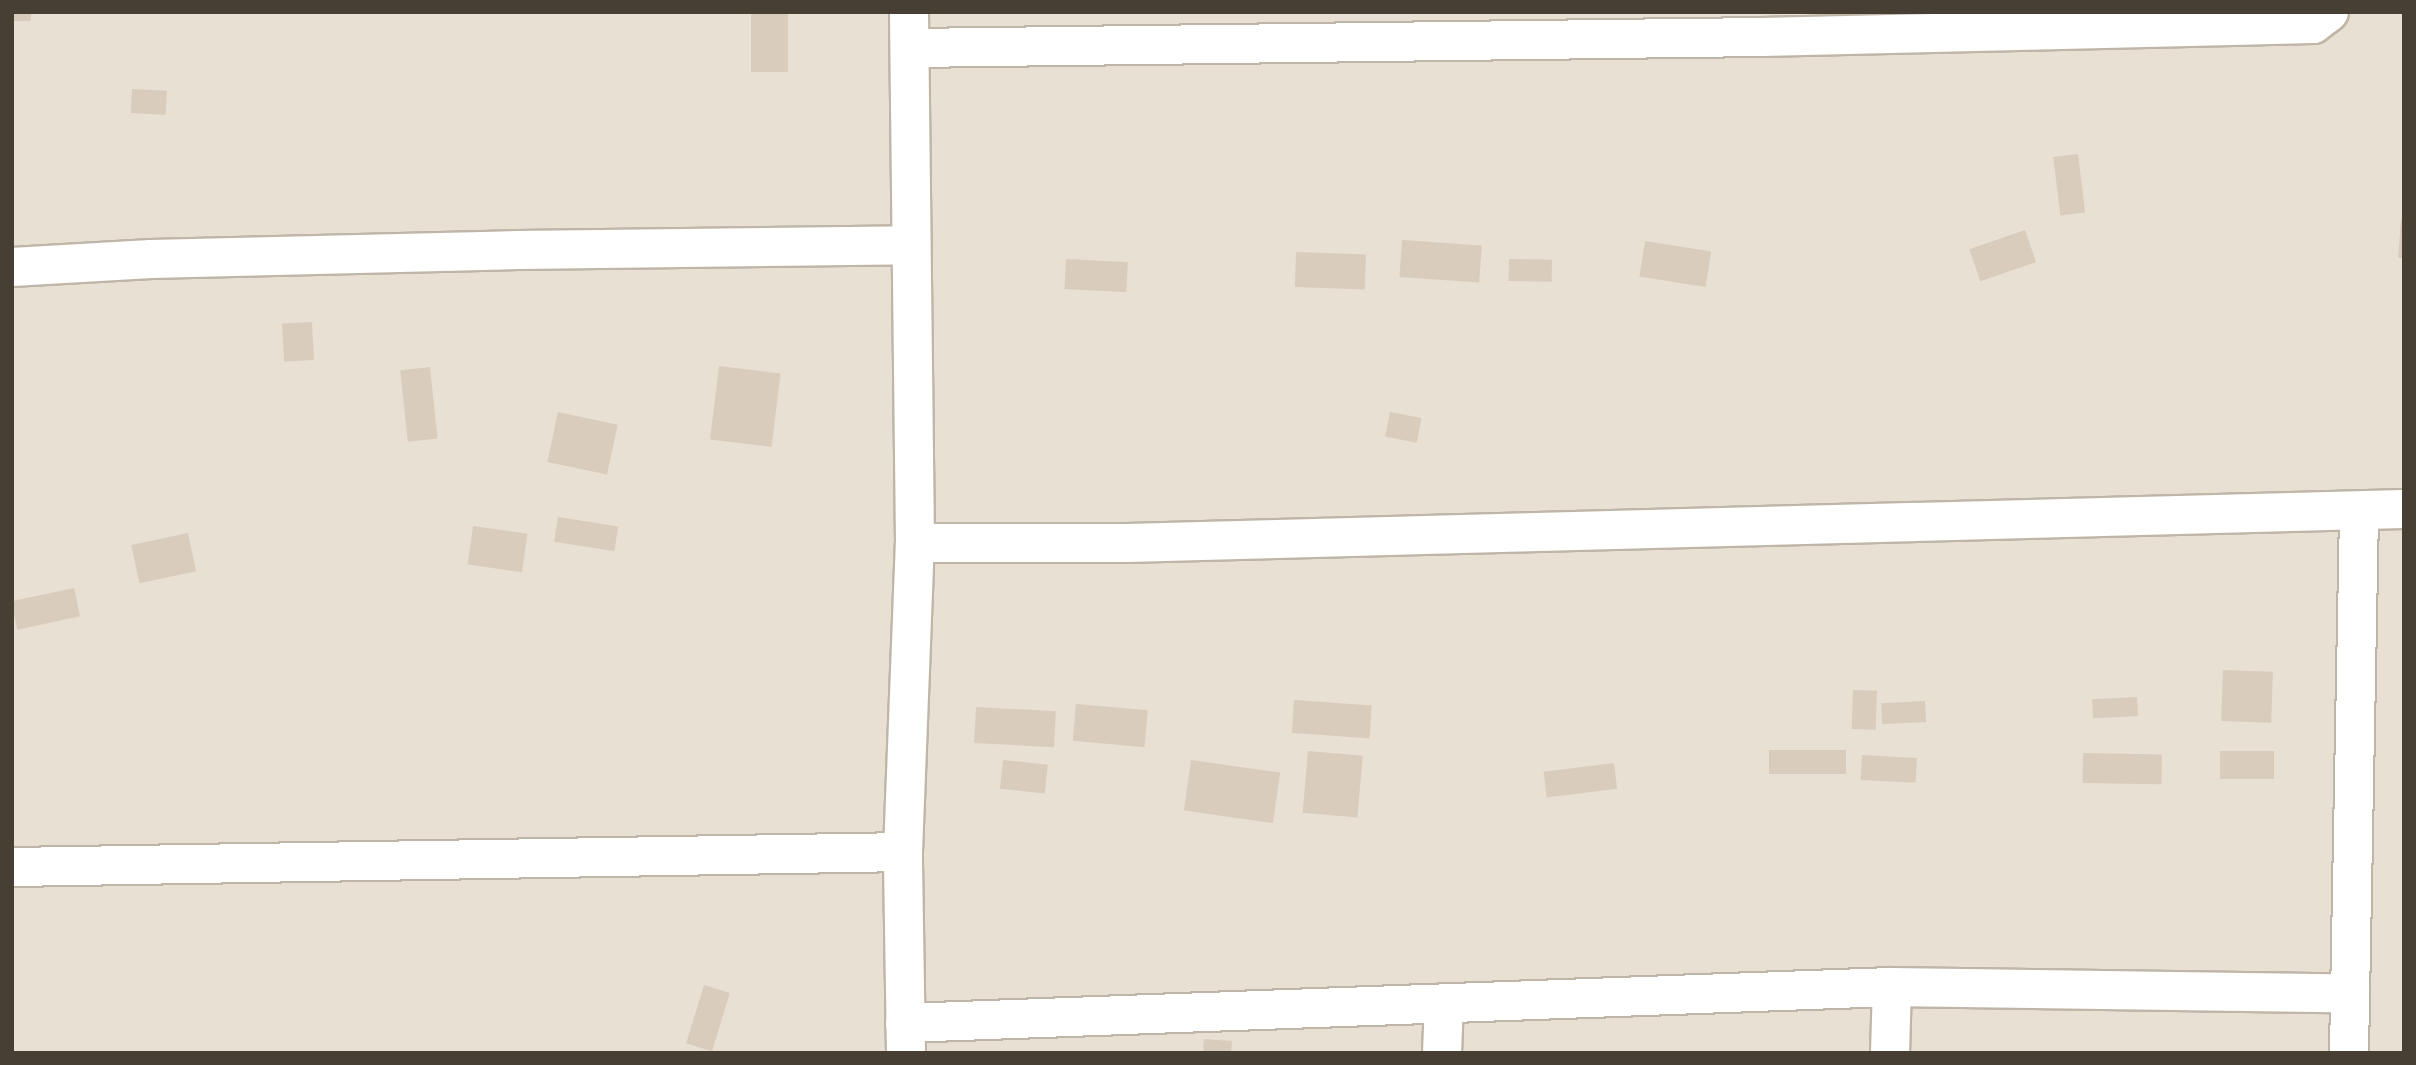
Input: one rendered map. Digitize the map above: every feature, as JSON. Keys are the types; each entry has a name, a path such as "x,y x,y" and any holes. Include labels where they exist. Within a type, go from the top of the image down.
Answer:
{"street":[{"path":"2329,12 2312,24 1734,37 910,30 915,543 903,852 905,1038 1444,1004 1892,987 2350,993"},
{"path":"12,267 151,259 518,250 911,245"},
{"path":"915,543 1127,542 2404,509"},
{"path":"2349,1053 2358,511"},
{"path":"12,867 903,852"},
{"path":"1890,1053 1892,987"},
{"path":"1442,1053 1444,1004"}],"shaded area":[{"path":"12,12 2404,12 2404,1053 12,1053"}],"building":[{"path":"12,12 31,12 31,21 12,21"},
{"path":"751,12 788,12 788,72 751,72"},
{"path":"132,89 167,91 166,115 131,113"},
{"path":"2078,154 2085,213 2060,216 2053,157"},
{"path":"2401,220 2404,221 2404,258 2398,258"},
{"path":"2025,230 2036,262 1980,281 1969,249"},
{"path":"1402,240 1482,246 1479,282 1399,277"},
{"path":"1645,241 1711,251 1706,287 1639,277"},
{"path":"1296,252 1366,254 1365,289 1295,287"},
{"path":"1066,259 1128,262 1126,292 1064,289"},
{"path":"1509,259 1552,260 1552,282 1509,281"},
{"path":"312,322 314,360 284,362 282,324"},
{"path":"719,366 781,374 772,447 710,439"},
{"path":"430,367 438,439 408,442 400,370"},
{"path":"558,412 618,425 607,475 547,462"},
{"path":"1390,412 1421,418 1417,443 1385,437"},
{"path":"558,517 618,527 614,551 554,542"},
{"path":"473,526 527,534 522,572 468,565"},
{"path":"188,533 196,571 139,583 131,545"},
{"path":"74,588 80,616 17,630 12,601"},
{"path":"2223,670 2273,672 2271,723 2221,721"},
{"path":"1853,690 1877,691 1876,730 1852,729"},
{"path":"2137,697 2138,716 2093,718 2092,699"},
{"path":"1294,700 1372,705 1370,738 1292,733"},
{"path":"1925,701 1926,722 1882,724 1881,703"},
{"path":"1076,704 1148,710 1145,747 1073,741"},
{"path":"976,707 1056,711 1054,747 974,743"},
{"path":"1769,750 1846,750 1846,774 1769,774"},
{"path":"1308,751 1363,756 1357,818 1303,813"},
{"path":"2220,751 2274,751 2274,779 2220,779"},
{"path":"2083,753 2162,754 2161,784 2082,783"},
{"path":"1862,755 1917,758 1916,783 1861,780"},
{"path":"1003,760 1048,765 1045,794 1000,789"},
{"path":"1191,760 1280,773 1273,823 1184,811"},
{"path":"1614,763 1617,789 1547,797 1544,772"},
{"path":"704,985 730,993 712,1051 686,1043"},
{"path":"1204,1039 1232,1041 1231,1053 1203,1053"}]}
